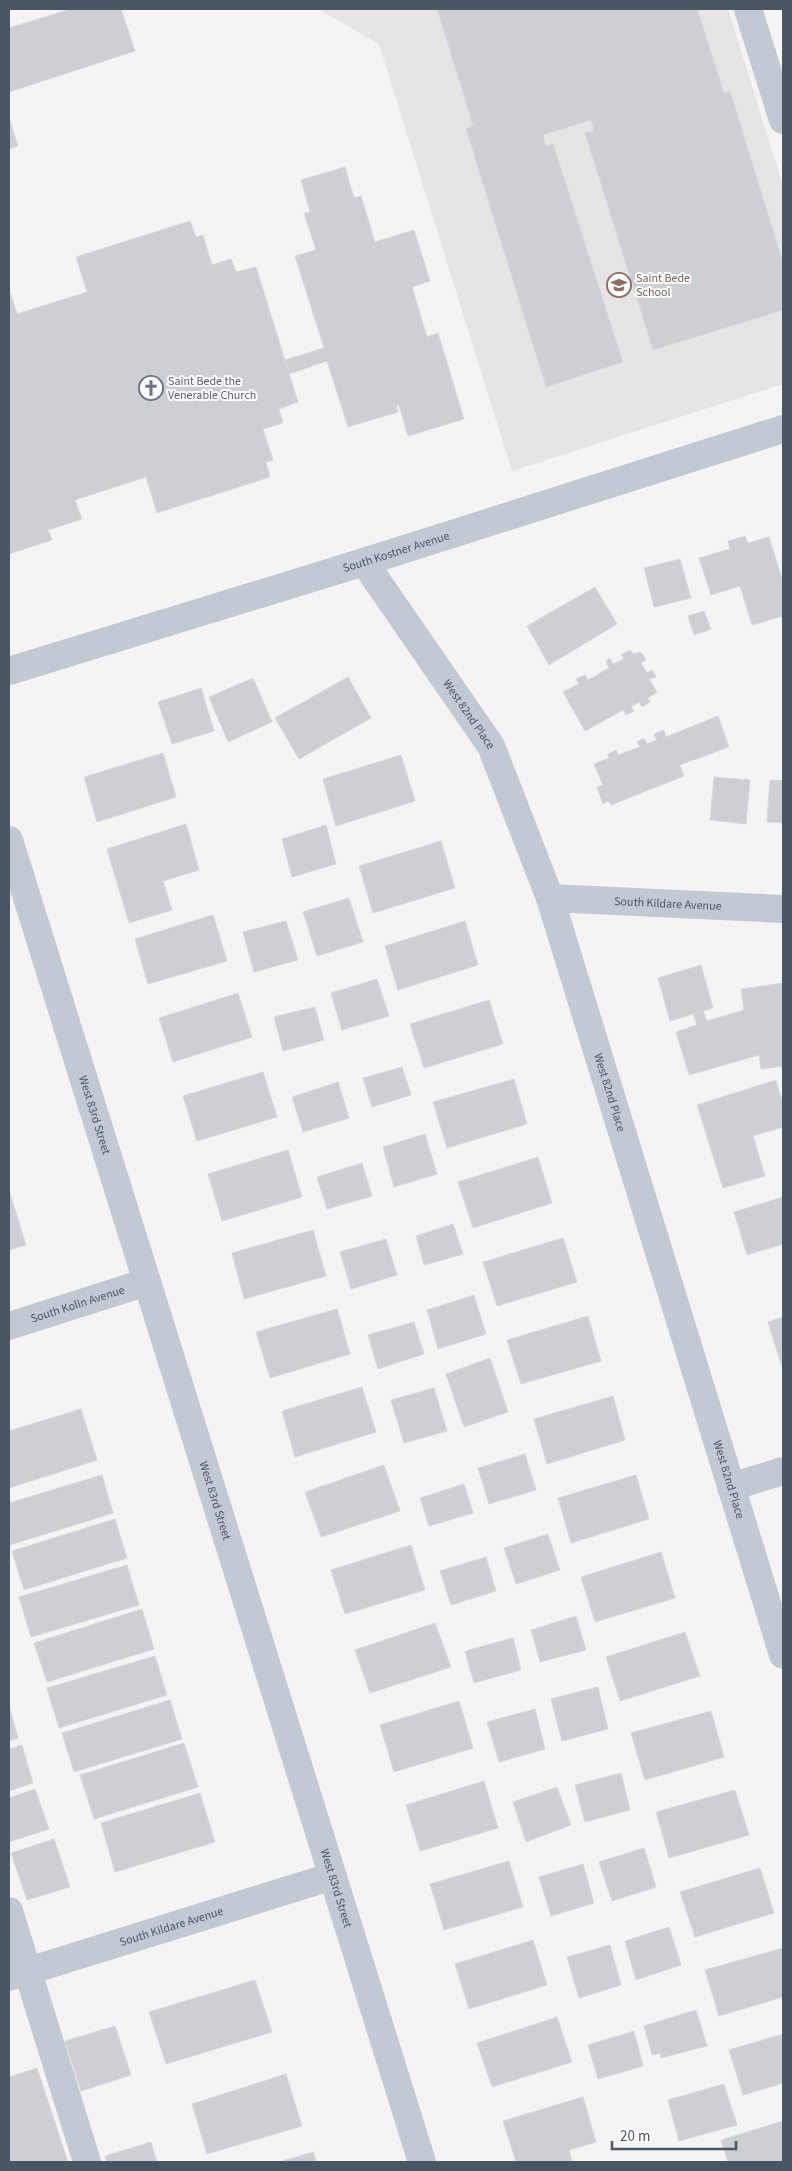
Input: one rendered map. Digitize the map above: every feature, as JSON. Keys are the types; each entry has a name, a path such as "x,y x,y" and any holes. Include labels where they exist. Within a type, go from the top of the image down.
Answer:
{"street":[{"path":"748,9 783,120"},
{"name":"South Kostner Avenue","path":"9,671 364,562 783,429"},
{"name":"West 82nd Place","path":"364,562 491,746 550,898 783,1655"},
{"name":"West 83rd Street","path":"9,840 422,2162"},
{"name":"South Kildare Avenue","path":"550,898 783,910"},
{"name":"South Kolin Avenue","path":"9,1326 147,1282"},
{"path":"731,1487 783,1470"},
{"name":"South Kildare Avenue","path":"18,1974 333,1876"},
{"path":"9,1911 18,1974 87,2162"}],"shaded area":[{"name":"Saint Bede School","path":"318,9 728,9 783,186 783,384 512,471 379,44"}],"building":[{"path":"71,9 121,9 135,51 9,92 9,28"},
{"path":"437,9 697,9 724,93 730,91 783,263 783,310 653,350 585,133 594,131 591,120 543,135 546,146 553,144 623,362 546,387 466,129 473,125"},
{"path":"9,118 18,146 9,149"},
{"path":"345,167 354,198 361,196 375,242 414,230 430,281 412,287 427,337 438,333 464,419 408,436 399,405 396,406 398,412 348,427 327,361 289,374 285,360 324,348 295,256 316,250 304,213 310,212 301,180"},
{"name":"Saint Bede the Venerable Church","path":"190,221 196,237 203,235 212,265 231,259 236,272 256,267 298,402 279,409 283,423 263,429 273,460 266,462 270,477 157,513 146,477 75,500 82,519 48,530 52,540 9,554 9,296 11,295 17,314 87,292 76,257"},
{"path":"745,536 748,543 769,537 783,582 783,616 752,625 740,586 711,595 699,558 730,549 728,541"},
{"path":"680,559 691,598 654,607 644,568"},
{"path":"595,587 617,624 549,665 527,626"},
{"path":"704,611 711,629 694,635 688,616"},
{"path":"630,650 633,654 641,652 646,660 641,663 647,673 652,670 656,677 649,679 657,692 648,698 650,702 642,707 640,702 631,706 634,711 626,715 623,710 585,731 563,692 579,684 576,679 585,675 588,680 609,668 606,661 610,658 613,664 624,659 621,655"},
{"path":"348,677 371,718 299,759 275,718"},
{"path":"253,678 272,722 228,742 209,697"},
{"path":"201,688 214,731 172,744 158,702"},
{"path":"718,716 729,747 680,765 684,776 611,805 608,801 603,804 597,787 603,785 594,764 609,758 608,754 616,750 618,755 640,747 637,742 644,738 647,744 657,740 654,734 664,730 666,737"},
{"path":"163,753 176,797 97,822 84,777"},
{"path":"401,755 415,801 336,826 323,779"},
{"path":"714,777 750,780 746,824 710,820"},
{"path":"770,780 783,781 783,823 767,822"},
{"path":"186,824 199,870 163,881 172,910 129,923 107,849"},
{"path":"326,825 336,864 292,877 282,839"},
{"path":"441,841 455,888 373,913 359,866"},
{"path":"349,898 363,942 317,956 303,912"},
{"path":"213,915 227,961 148,984 135,939"},
{"path":"286,921 298,960 254,972 243,932"},
{"path":"465,921 478,965 398,990 385,946"},
{"path":"701,965 713,1008 670,1021 658,978"},
{"path":"377,979 389,1016 342,1030 331,993"},
{"path":"783,983 783,1066 761,1069 759,1055 689,1075 676,1032 697,1025 693,1014 703,1011 707,1021 744,1010 741,989"},
{"path":"238,993 252,1037 173,1062 159,1018"},
{"path":"489,1000 503,1044 424,1068 410,1024"},
{"path":"315,1007 324,1040 283,1051 274,1017"},
{"path":"402,1067 411,1095 372,1107 363,1078"},
{"path":"263,1072 277,1117 197,1141 183,1096"},
{"path":"514,1079 527,1124 447,1148 433,1102"},
{"path":"776,1080 783,1104 783,1127 753,1136 765,1176 723,1188 697,1105"},
{"path":"338,1082 349,1118 303,1132 292,1097"},
{"path":"425,1134 437,1174 394,1187 383,1147"},
{"path":"288,1150 302,1197 222,1221 208,1174"},
{"path":"538,1157 552,1203 473,1228 458,1182"},
{"path":"362,1163 372,1196 327,1209 317,1177"},
{"path":"9,1190 26,1245 9,1250"},
{"path":"783,1197 783,1244 747,1255 734,1212"},
{"path":"453,1224 463,1254 424,1265 416,1236"},
{"path":"313,1230 326,1276 244,1299 232,1253"},
{"path":"563,1238 577,1282 497,1306 483,1262"},
{"path":"386,1239 397,1275 351,1289 340,1252"},
{"path":"474,1295 486,1334 438,1349 427,1310"},
{"path":"337,1309 350,1354 270,1378 256,1332"},
{"path":"588,1316 601,1361 521,1384 507,1340"},
{"path":"783,1317 783,1363 781,1364 768,1322"},
{"path":"414,1322 424,1354 378,1369 368,1335"},
{"path":"490,1358 508,1412 464,1427 446,1374"},
{"path":"362,1387 376,1432 295,1457 282,1411"},
{"path":"434,1388 447,1431 404,1443 391,1400"},
{"path":"613,1396 625,1440 547,1464 534,1419"},
{"path":"81,1409 97,1460 9,1488 9,1431"},
{"path":"525,1454 536,1490 489,1504 478,1468"},
{"path":"384,1465 400,1511 321,1537 305,1492"},
{"path":"102,1475 113,1513 10,1545 9,1503"},
{"path":"636,1475 649,1519 571,1543 558,1498"},
{"path":"464,1484 473,1513 429,1526 420,1498"},
{"path":"115,1519 127,1558 24,1590 12,1551"},
{"path":"548,1534 560,1570 516,1584 504,1548"},
{"path":"411,1545 425,1590 345,1614 331,1570"},
{"path":"661,1552 675,1598 595,1622 581,1577"},
{"path":"486,1557 496,1591 451,1605 440,1571"},
{"path":"127,1565 139,1605 31,1637 19,1597"},
{"path":"142,1609 154,1649 47,1682 34,1643"},
{"path":"576,1616 586,1650 540,1662 531,1630"},
{"path":"435,1623 451,1667 370,1693 355,1650"},
{"path":"685,1632 700,1676 620,1701 606,1657"},
{"path":"513,1638 521,1670 474,1683 465,1651"},
{"path":"155,1656 167,1695 59,1728 47,1688"},
{"path":"598,1687 608,1729 562,1741 551,1699"},
{"path":"170,1700 182,1739 74,1772 62,1733"},
{"path":"459,1701 473,1748 394,1772 380,1725"},
{"path":"9,1706 18,1738 9,1741"},
{"path":"535,1709 545,1749 499,1762 487,1722"},
{"path":"711,1711 724,1757 645,1780 631,1733"},
{"path":"184,1743 198,1787 94,1819 80,1775"},
{"path":"22,1745 33,1783 9,1791 9,1749"},
{"path":"621,1773 630,1810 585,1822 575,1785"},
{"path":"484,1781 498,1828 420,1851 406,1805"},
{"path":"557,1787 571,1825 526,1842 513,1802"},
{"path":"35,1789 49,1829 9,1842 9,1798"},
{"path":"735,1790 749,1835 669,1858 656,1812"},
{"path":"200,1793 215,1842 115,1872 101,1823"},
{"path":"54,1839 70,1887 27,1900 11,1853"},
{"path":"644,1848 656,1887 612,1901 599,1862"},
{"path":"509,1861 523,1907 444,1930 430,1884"},
{"path":"583,1864 594,1903 551,1916 539,1877"},
{"path":"760,1868 774,1913 695,1937 680,1892"},
{"path":"669,1927 681,1965 636,1980 625,1941"},
{"path":"533,1940 547,1985 469,2009 455,1964"},
{"path":"610,1945 621,1985 579,1998 567,1957"},
{"path":"783,1948 783,1997 719,2016 705,1970"},
{"path":"255,1980 272,2032 166,2064 149,2012"},
{"path":"696,2010 707,2046 661,2058 660,2053 652,2055 644,2026"},
{"path":"557,2017 572,2062 492,2087 477,2043"},
{"path":"115,2026 131,2075 81,2091 65,2041"},
{"path":"634,2031 643,2066 598,2079 588,2045"},
{"path":"783,2034 783,2083 743,2095 729,2050"},
{"path":"37,2068 68,2162 9,2162 9,2077"},
{"path":"286,2074 302,2126 207,2154 192,2104"},
{"path":"724,2084 737,2125 679,2141 668,2100"},
{"path":"583,2097 596,2142 569,2150 572,2162 516,2162 503,2121"},
{"path":"783,2121 783,2162 728,2162 721,2140"},
{"path":"151,2142 157,2162 107,2162 105,2156"},
{"path":"313,2152 316,2162 279,2162"}],"place":[{"name":"Saint Bede School","path":"619,285"},
{"name":"Saint Bede the Venerable Church","path":"151,388"}]}
